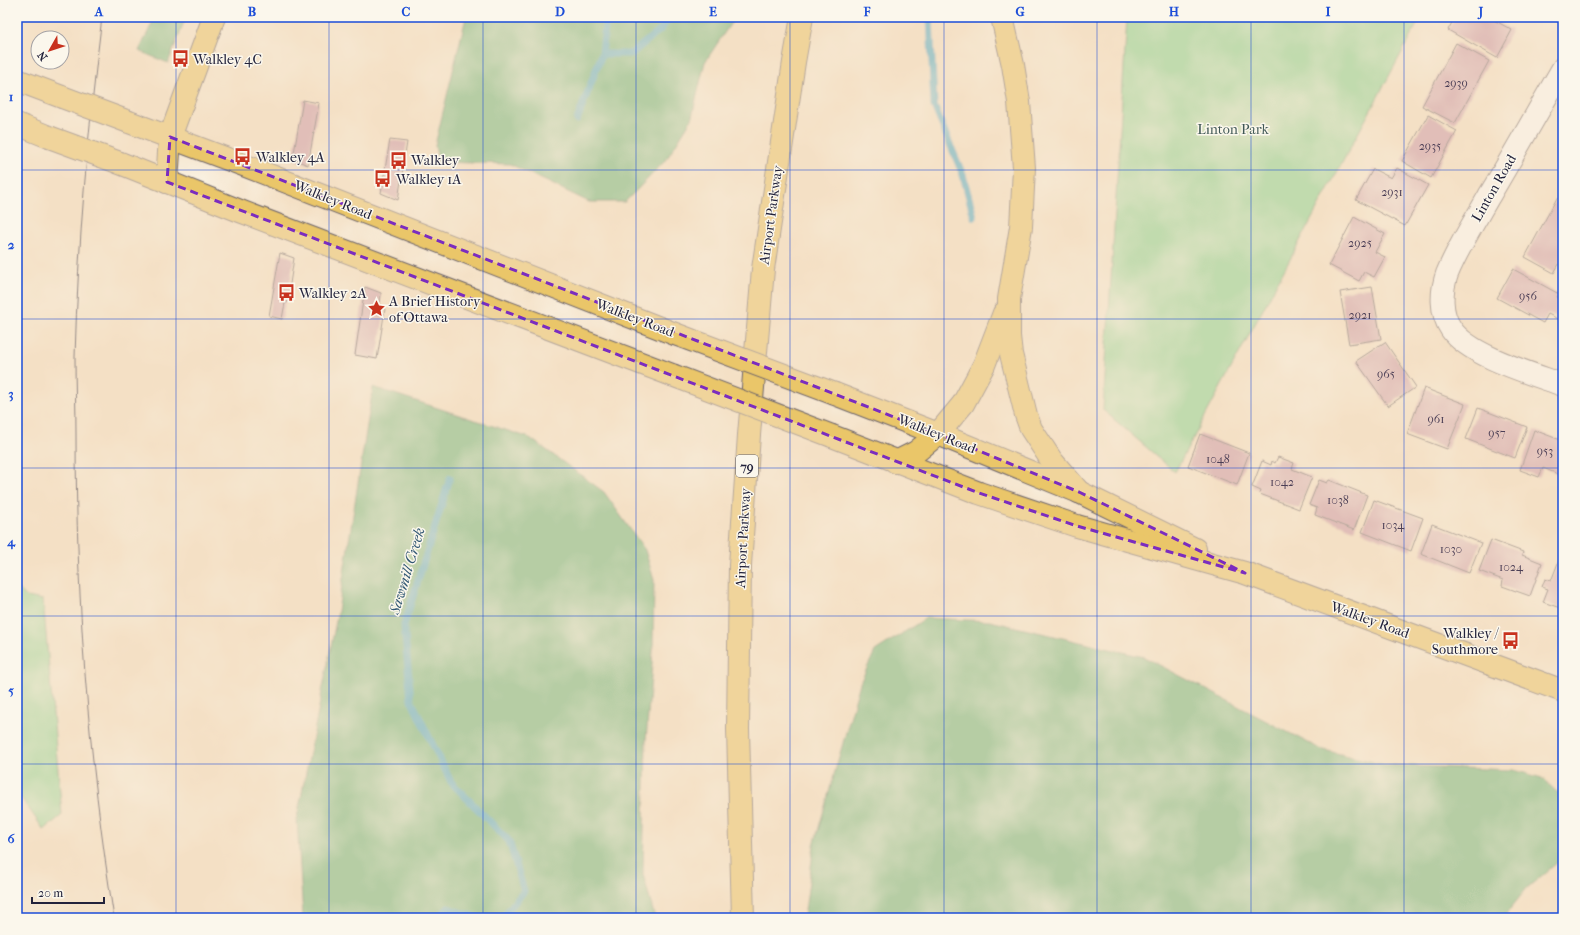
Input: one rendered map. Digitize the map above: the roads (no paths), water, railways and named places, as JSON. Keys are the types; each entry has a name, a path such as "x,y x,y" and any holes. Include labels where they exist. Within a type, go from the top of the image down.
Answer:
{"main road":[{"path":"167,182 214,17"},
{"name":"Airport Parkway","path":"743,918 738,729 740,565 763,269 792,70 802,17"},
{"path":"896,462 916,452 938,434 963,404 974,387 995,341 1009,299 1021,226 1024,168 1017,87 1002,17"},
{"name":"Walkley Road","path":"17,80 246,166 675,334 938,434 1079,492 1245,573"},
{"name":"Walkley Road","path":"17,124 240,211 978,493 1077,526 1245,573 1563,692"},
{"path":"1009,299 1010,348 1026,415 1032,429 1052,462 1079,492"}],"street":[{"name":"Linton Road","path":"1563,68 1466,237 1447,274 1443,294 1444,314 1451,329 1462,340 1484,355 1563,385"}],"waterway":[{"name":"Sawmill Creek","path":"577,120 602,54 606,17"},
{"path":"602,54 631,54 661,29 670,17"},
{"path":"930,17 934,106 963,175 974,217"},
{"name":"Sawmill Creek","path":"450,478 404,625 411,700 451,782 509,841 524,891 502,918"},
{"name":"Sawmill Creek","path":"439,918 448,908 478,918"}],"tram line":[{"path":"102,17 92,102 81,229 75,357 78,556 85,677 97,797 114,918"}],"place":[{"name":"Walkley 4C","path":"180,59"},
{"name":"Walkley 4A","path":"243,157"},
{"name":"Walkley","path":"398,160"},
{"name":"Walkley 1A","path":"383,179"},
{"name":"Walkley 2A","path":"286,293"},
{"name":"A Brief History of Ottawa","path":"376,309"},
{"name":"Walkley / Southmore","path":"1511,641"}],"park label":[{"name":"Linton Park","path":"1233,129"}]}
